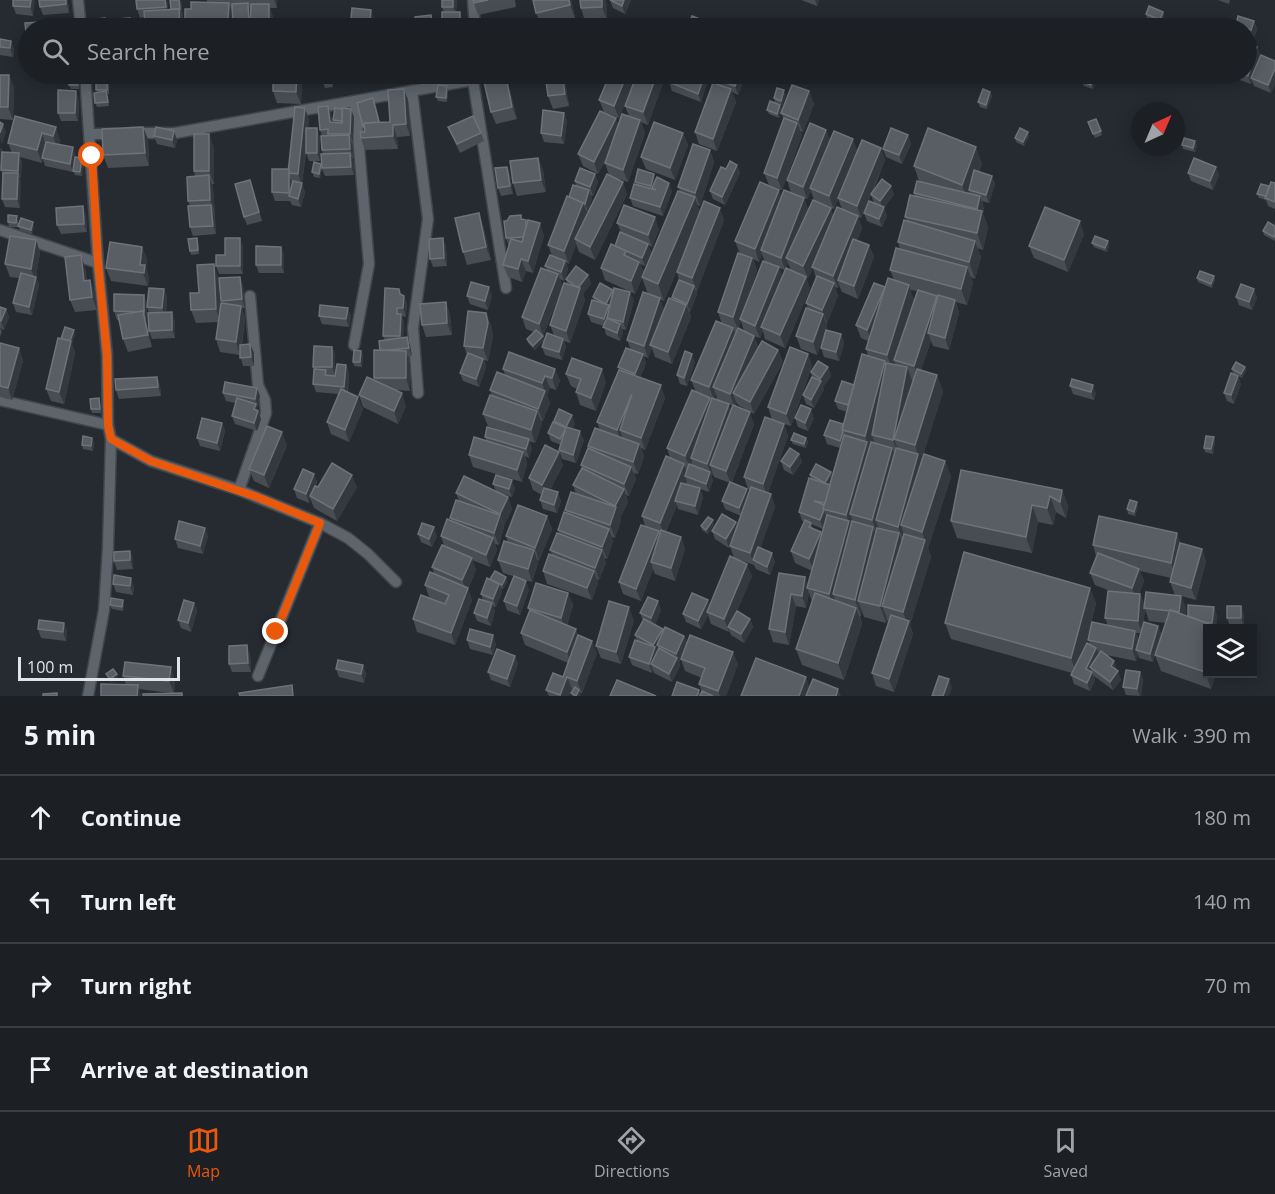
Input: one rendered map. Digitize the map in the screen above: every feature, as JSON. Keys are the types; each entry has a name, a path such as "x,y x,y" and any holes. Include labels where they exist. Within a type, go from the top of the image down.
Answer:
{"street":[{"path":"78,0 80,18"},
{"path":"473,0 475,18"},
{"path":"86,84 98,263 107,355 108,425 111,439 104,610 88,696"},
{"path":"90,134 175,133 443,84"},
{"path":"475,84 506,288"},
{"path":"412,91 428,219 413,328 418,393"},
{"path":"354,345 369,264 355,101"},
{"path":"0,230 98,263"},
{"path":"239,490 266,413 265,400 258,385 250,296"},
{"path":"0,400 108,425"},
{"path":"111,439 151,461 239,490 320,523 354,543 396,582"},
{"path":"258,676 320,523"}],"building":[{"path":"13,0 31,0 30,7 13,6"},
{"path":"39,0 66,0 66,4 40,7"},
{"path":"136,0 165,0 166,7 137,9"},
{"path":"170,0 179,0 180,9 171,9"},
{"path":"442,0 453,0 453,7 442,7"},
{"path":"533,0 569,0 570,5 536,13"},
{"path":"580,0 602,0 602,7 581,8"},
{"path":"610,0 624,0 622,6"},
{"path":"191,2 229,3 228,18 185,18 185,9 191,9"},
{"path":"248,3 249,18 233,18 232,4"},
{"path":"251,4 269,4 269,18 250,18"},
{"path":"1149,6 1163,12 1161,18 1146,14"},
{"path":"352,8 371,10 370,18 351,18"},
{"path":"179,9 180,18 144,18 144,11"},
{"path":"442,12 460,12 460,18 442,18"},
{"path":"431,15 431,18 415,18"},
{"path":"0,39 11,41 10,48 0,47"},
{"path":"1261,55 1275,61 1275,69 1268,85 1257,80 1257,64"},
{"path":"0,75 9,75 8,107 0,107"},
{"path":"96,84 107,84 107,90 96,90"},
{"path":"273,84 296,84 296,92 273,91"},
{"path":"484,84 507,84 512,107 491,112"},
{"path":"546,84 564,84 565,94 548,96"},
{"path":"606,84 623,84 614,106 599,100"},
{"path":"633,84 653,84 643,112 625,106"},
{"path":"674,84 702,84 698,94"},
{"path":"713,84 731,89 713,139 695,132"},
{"path":"438,85 447,86 446,98 436,97"},
{"path":"792,85 809,91 798,120 781,113"},
{"path":"777,88 784,90 781,101 774,98"},
{"path":"404,89 406,124 393,125 393,136 361,138 360,132 365,132 364,123 390,122 388,90"},
{"path":"983,89 990,92 986,105 978,102"},
{"path":"58,90 76,91 75,113 58,113"},
{"path":"106,91 108,102 95,103 94,93"},
{"path":"373,98 379,122 364,123 363,127 357,103"},
{"path":"770,101 780,105 777,114 767,110"},
{"path":"328,106 330,122 342,123 342,108 351,109 350,134 328,134 328,129 320,130 318,107"},
{"path":"295,107 305,108 298,174 288,173"},
{"path":"335,108 342,109 342,121 333,120"},
{"path":"543,110 564,113 561,136 541,133"},
{"path":"600,111 616,118 594,162 578,154"},
{"path":"622,114 640,120 623,170 605,163"},
{"path":"15,116 56,127 53,136 42,133 37,150 8,143"},
{"path":"473,116 481,133 457,144 448,127"},
{"path":"784,118 797,123 777,178 764,173"},
{"path":"1096,119 1101,131 1093,134 1088,122"},
{"path":"654,122 683,133 670,168 641,157"},
{"path":"810,123 826,130 803,187 787,180"},
{"path":"143,127 145,153 103,155 102,129"},
{"path":"156,127 174,131 172,140 154,136"},
{"path":"306,128 317,128 317,153 306,153"},
{"path":"891,128 908,135 899,155 883,149"},
{"path":"928,128 976,147 962,185 914,166"},
{"path":"1020,128 1028,132 1023,142 1015,138"},
{"path":"834,131 853,139 829,196 810,188"},
{"path":"194,134 209,134 209,171 194,171"},
{"path":"349,135 350,149 322,150 321,136"},
{"path":"1185,138 1195,141 1193,148 1185,146"},
{"path":"862,140 881,148 857,206 838,198"},
{"path":"46,142 73,147 70,164 42,158"},
{"path":"693,144 710,150 695,193 678,187"},
{"path":"2,152 19,153 18,171 1,170"},
{"path":"350,153 351,167 322,168 321,154"},
{"path":"75,157 82,158 80,172 73,171"},
{"path":"538,158 541,180 513,183 510,161"},
{"path":"1194,158 1216,167 1210,181 1188,173"},
{"path":"730,161 737,165 722,197 710,191 721,167 726,169"},
{"path":"314,162 321,164 319,174 312,172"},
{"path":"507,167 510,186 498,188 495,168"},
{"path":"580,168 595,174 590,187 575,181"},
{"path":"272,169 289,169 289,193 272,192"},
{"path":"638,169 654,174 651,186 635,182"},
{"path":"974,170 992,176 986,195 969,190"},
{"path":"3,173 18,173 17,199 2,199"},
{"path":"607,174 623,182 590,247 575,239"},
{"path":"209,175 210,200 188,201 187,177"},
{"path":"657,177 669,183 660,207 630,198 634,184 656,190 652,188"},
{"path":"882,179 891,186 880,201 871,194"},
{"path":"250,180 259,212 244,217 235,184"},
{"path":"293,181 302,183 298,199 289,196"},
{"path":"917,181 980,196 977,209 914,193"},
{"path":"760,182 779,190 755,249 735,241"},
{"path":"1271,182 1275,183 1275,202 1265,198"},
{"path":"1261,184 1269,186 1266,196 1257,194"},
{"path":"573,185 589,190 585,204 569,197"},
{"path":"784,190 804,198 781,258 761,250"},
{"path":"678,191 695,197 658,284 642,277"},
{"path":"910,195 982,211 977,233 905,217"},
{"path":"567,196 583,203 564,251 548,245"},
{"path":"813,200 831,208 803,266 786,258"},
{"path":"704,201 720,208 692,278 677,272"},
{"path":"869,201 884,207 879,219 864,213"},
{"path":"211,205 213,226 190,227 188,206"},
{"path":"624,205 655,217 648,235 617,223"},
{"path":"83,206 84,224 57,225 56,208"},
{"path":"837,207 858,216 833,276 812,267"},
{"path":"1045,207 1080,221 1064,260 1029,246"},
{"path":"479,213 486,247 463,252 455,218"},
{"path":"8,215 17,216 16,223 8,222"},
{"path":"521,215 521,219 526,220 523,237 506,238 504,221 507,221 510,216"},
{"path":"21,218 33,222 31,230 18,226"},
{"path":"528,220 540,223 528,261 521,259 518,269 503,265 511,239 522,242"},
{"path":"904,220 975,241 969,262 898,242"},
{"path":"1268,222 1275,226 1274,237 1263,231"},
{"path":"620,232 648,244 642,258 615,246"},
{"path":"10,236 36,240 31,269 5,264"},
{"path":"1095,236 1108,241 1105,248 1092,243"},
{"path":"197,238 198,250 190,251 188,239"},
{"path":"225,238 240,238 240,266 216,266 216,255 225,255"},
{"path":"443,238 444,258 430,259 429,239"},
{"path":"853,239 869,245 854,286 838,280"},
{"path":"110,242 142,247 140,265 145,265 144,273 106,268"},
{"path":"611,244 626,251 624,255 639,262 631,281 601,268"},
{"path":"256,246 281,247 281,265 256,265"},
{"path":"896,248 967,267 961,289 890,270"},
{"path":"738,253 752,258 733,317 718,312"},
{"path":"81,255 84,281 90,280 92,297 70,300 65,257"},
{"path":"550,255 565,261 561,272 545,266"},
{"path":"763,261 779,267 755,326 740,319"},
{"path":"214,264 216,309 191,310 190,293 199,293 197,265"},
{"path":"576,266 588,275 579,287 566,279"},
{"path":"541,268 558,274 539,324 522,317"},
{"path":"786,268 806,277 780,335 761,327"},
{"path":"1200,271 1214,276 1211,284 1197,278"},
{"path":"21,273 36,277 29,307 13,303"},
{"path":"817,276 834,283 822,310 806,303"},
{"path":"240,277 242,299 221,301 219,278"},
{"path":"888,278 909,285 887,355 866,349"},
{"path":"679,280 694,286 687,304 672,297"},
{"path":"471,282 489,287 485,301 467,296"},
{"path":"564,283 580,288 566,331 550,325"},
{"path":"600,283 613,290 606,304 593,297"},
{"path":"874,283 885,287 867,330 856,325"},
{"path":"1241,284 1254,289 1249,302 1236,297"},
{"path":"149,288 164,289 162,308 147,307"},
{"path":"385,288 399,289 400,294 404,296 403,308 397,308 397,314 401,314 400,336 383,336"},
{"path":"614,288 630,292 623,322 607,318"},
{"path":"918,290 937,296 914,366 894,360"},
{"path":"643,292 660,298 644,346 627,340"},
{"path":"114,294 144,295 144,312 114,311"},
{"path":"938,295 955,300 945,338 928,333"},
{"path":"669,298 686,305 668,352 650,345"},
{"path":"592,300 609,305 604,319 588,314"},
{"path":"446,302 447,323 422,325 420,304"},
{"path":"221,303 241,306 236,342 216,339"},
{"path":"320,305 348,308 346,319 319,316"},
{"path":"0,307 6,309 1,321 0,321"},
{"path":"806,308 823,314 813,342 796,336"},
{"path":"143,311 148,335 123,339 118,315"},
{"path":"468,311 486,313 488,323 483,348 464,346"},
{"path":"172,312 172,330 149,331 148,313"},
{"path":"607,318 620,324 617,333 603,327"},
{"path":"716,321 733,328 709,387 691,380"},
{"path":"65,327 74,330 70,341 61,339"},
{"path":"738,328 754,336 730,394 713,387"},
{"path":"536,330 543,336 533,346 527,339"},
{"path":"826,330 841,334 836,352 821,348"},
{"path":"547,333 563,339 559,352 542,347"},
{"path":"407,337 409,348 380,351 379,341"},
{"path":"58,338 71,341 59,392 46,389"},
{"path":"762,341 778,350 750,402 733,393"},
{"path":"0,343 19,348 8,388 0,386"},
{"path":"250,344 251,357 240,358 240,345"},
{"path":"314,346 332,347 332,367 313,367"},
{"path":"790,347 808,354 786,414 768,407"},
{"path":"626,348 643,354 635,374 618,367"},
{"path":"354,350 361,351 360,362 353,362"},
{"path":"374,350 406,351 406,378 374,378"},
{"path":"685,351 692,354 684,378 677,375"},
{"path":"509,352 555,369 552,378 545,376 542,383 503,369"},
{"path":"468,353 483,359 476,379 460,373"},
{"path":"862,354 885,361 865,436 842,430"},
{"path":"572,358 602,369 591,398 576,392 581,379 566,374"},
{"path":"818,361 828,367 820,379 811,372"},
{"path":"1236,362 1245,367 1241,374 1232,369"},
{"path":"886,363 907,367 893,440 872,435"},
{"path":"337,364 346,365 344,387 313,384 314,369 326,370 325,375 335,376"},
{"path":"917,369 937,375 915,445 894,439"},
{"path":"619,370 661,385 641,438 620,430 632,394 617,430 597,422"},
{"path":"497,372 545,391 538,409 490,390"},
{"path":"1231,373 1238,376 1231,395 1224,393"},
{"path":"157,377 158,387 116,390 115,379"},
{"path":"367,377 402,393 394,411 359,395"},
{"path":"812,377 821,381 811,400 803,395"},
{"path":"1072,379 1093,385 1091,392 1070,386"},
{"path":"842,381 854,385 848,405 835,401"},
{"path":"225,382 257,388 255,399 223,393"},
{"path":"341,389 358,397 345,430 327,422"},
{"path":"692,390 710,398 685,456 667,448"},
{"path":"490,395 537,411 531,430 483,414"},
{"path":"99,398 100,409 91,409 90,399"},
{"path":"237,398 256,404 254,409 258,411 254,423 232,416"},
{"path":"712,398 729,404 707,464 691,458"},
{"path":"733,405 750,412 726,471 710,465"},
{"path":"801,405 811,409 805,423 795,418"},
{"path":"559,409 572,415 566,427 554,421"},
{"path":"765,417 784,424 763,484 744,477"},
{"path":"202,418 222,423 217,443 197,438"},
{"path":"830,420 843,424 840,441 824,435"},
{"path":"553,422 566,428 560,439 548,433"},
{"path":"267,426 282,432 264,475 249,469"},
{"path":"487,427 529,439 526,449 485,437"},
{"path":"566,427 580,431 573,455 559,450"},
{"path":"595,428 639,444 633,462 588,446"},
{"path":"794,433 806,438 804,444 791,440"},
{"path":"844,435 867,442 846,515 823,509"},
{"path":"83,436 92,438 91,446 82,445"},
{"path":"1206,436 1214,437 1211,449 1204,448"},
{"path":"474,437 523,452 517,470 469,455"},
{"path":"871,442 892,448 872,520 850,514"},
{"path":"545,445 559,452 542,485 529,478"},
{"path":"588,448 631,467 624,484 581,465"},
{"path":"790,448 799,454 790,467 781,461"},
{"path":"896,448 918,454 898,527 876,520"},
{"path":"924,454 945,461 922,532 901,525"},
{"path":"666,456 684,464 660,523 642,516"},
{"path":"332,463 352,475 333,509 310,496"},
{"path":"689,464 710,472 706,484 685,476"},
{"path":"816,464 831,472 825,483 810,475"},
{"path":"582,468 624,489 615,506 573,485"},
{"path":"303,469 314,474 306,494 294,489"},
{"path":"961,470 1062,490 1060,502 1050,496 1047,508 1032,505 1026,537 951,521"},
{"path":"496,475 512,480 509,489 493,484"},
{"path":"464,476 508,497 500,514 456,493"},
{"path":"809,478 830,485 825,503 814,501 824,505 820,520 799,512"},
{"path":"730,482 747,489 739,508 722,501"},
{"path":"681,483 700,488 695,506 675,501"},
{"path":"751,487 771,494 750,553 730,546"},
{"path":"544,488 558,492 554,505 540,500"},
{"path":"571,492 616,507 610,525 565,510"},
{"path":"456,500 500,515 494,533 450,518"},
{"path":"1130,500 1137,502 1134,512 1127,509"},
{"path":"518,505 547,516 535,548 506,536"},
{"path":"564,512 609,529 602,547 558,530"},
{"path":"722,514 736,522 726,539 712,531"},
{"path":"827,515 849,521 829,594 807,588"},
{"path":"1099,516 1177,533 1171,563 1093,545"},
{"path":"708,517 713,520 706,530 701,526"},
{"path":"447,519 493,538 486,555 441,536"},
{"path":"805,520 811,523 809,527 821,532 809,559 791,551"},
{"path":"179,521 205,528 200,546 175,539"},
{"path":"852,521 873,527 855,600 833,594"},
{"path":"422,523 434,527 429,539 418,534"},
{"path":"641,525 659,531 636,589 619,582"},
{"path":"877,528 899,533 880,606 858,601"},
{"path":"661,530 681,537 671,568 651,562"},
{"path":"557,533 602,550 595,568 550,550"},
{"path":"904,534 925,540 903,612 882,606"},
{"path":"504,541 534,550 528,569 498,560"},
{"path":"1180,543 1202,549 1191,588 1170,582"},
{"path":"442,545 472,558 462,580 432,567"},
{"path":"758,547 772,553 767,567 753,560"},
{"path":"130,551 130,560 114,561 114,552"},
{"path":"964,552 1090,588 1071,658 945,623"},
{"path":"1098,553 1139,569 1132,588 1090,573"},
{"path":"549,554 594,571 587,588 543,571"},
{"path":"730,556 747,564 724,619 707,612"},
{"path":"495,571 506,577 502,585 490,579"},
{"path":"430,572 468,588 451,633 413,619 421,595 445,604 449,595 425,585"},
{"path":"779,573 805,577 802,596 791,594 785,632 769,629"},
{"path":"114,575 131,578 130,586 113,584"},
{"path":"514,576 526,581 517,606 504,601"},
{"path":"487,578 499,584 493,599 481,594"},
{"path":"536,583 568,593 561,618 528,608"},
{"path":"1108,591 1140,594 1138,621 1105,618"},
{"path":"1146,592 1181,596 1179,612 1144,608"},
{"path":"692,593 708,600 698,621 683,614"},
{"path":"815,593 856,608 838,663 796,649"},
{"path":"648,597 658,601 651,618 640,613"},
{"path":"111,598 123,600 122,607 110,605"},
{"path":"479,599 492,603 487,618 474,613"},
{"path":"184,600 194,603 188,623 178,620"},
{"path":"609,601 629,607 616,652 596,646"},
{"path":"1188,605 1214,607 1212,623 1188,616"},
{"path":"1227,606 1241,606 1241,618 1227,618"},
{"path":"530,610 576,629 567,652 521,633"},
{"path":"1170,610 1209,624 1203,624 1203,671 1155,655"},
{"path":"737,611 750,619 741,634 728,627"},
{"path":"891,615 909,621 889,679 872,673"},
{"path":"644,619 663,629 653,645 635,635"},
{"path":"39,620 64,623 63,632 38,629"},
{"path":"1092,622 1135,631 1132,649 1088,640"},
{"path":"1144,622 1158,626 1150,654 1136,650"},
{"path":"665,627 684,636 676,654 657,645"},
{"path":"470,629 493,635 490,647 467,640"},
{"path":"578,635 592,641 577,681 567,677 560,695 546,690 553,673 563,677"},
{"path":"690,635 733,652 718,691 699,684 705,668 681,659"},
{"path":"635,640 655,647 649,664 629,657"},
{"path":"1087,643 1096,648 1086,669 1092,672 1087,683 1071,675"},
{"path":"247,645 248,663 229,664 229,646"},
{"path":"659,648 677,658 669,674 651,664"},
{"path":"497,649 515,656 507,679 488,672"},
{"path":"1101,651 1114,661 1111,666 1118,671 1110,682 1090,667"},
{"path":"756,658 806,677 799,696 741,696"},
{"path":"338,660 363,665 361,674 336,669"},
{"path":"125,662 171,667 169,681 123,676"},
{"path":"113,669 117,674 110,679 106,674"},
{"path":"1126,670 1140,672 1137,689 1123,687"},
{"path":"939,676 949,679 943,696 932,696"},
{"path":"813,679 838,689 836,696 806,696"},
{"path":"617,680 656,696 610,696"},
{"path":"677,682 699,690 697,696 672,696"},
{"path":"101,684 138,685 137,696 101,696"},
{"path":"292,685 293,696 240,696 239,693"},
{"path":"575,687 579,690 576,696 571,693"},
{"path":"702,691 713,696 700,696"},
{"path":"57,693 57,696 43,696 43,694"},
{"path":"182,693 182,696 143,696 143,694"}],"route":[{"path":"92,156 98,263 107,355 108,425 111,439 151,461 275,503 320,523 276,632"}]}
